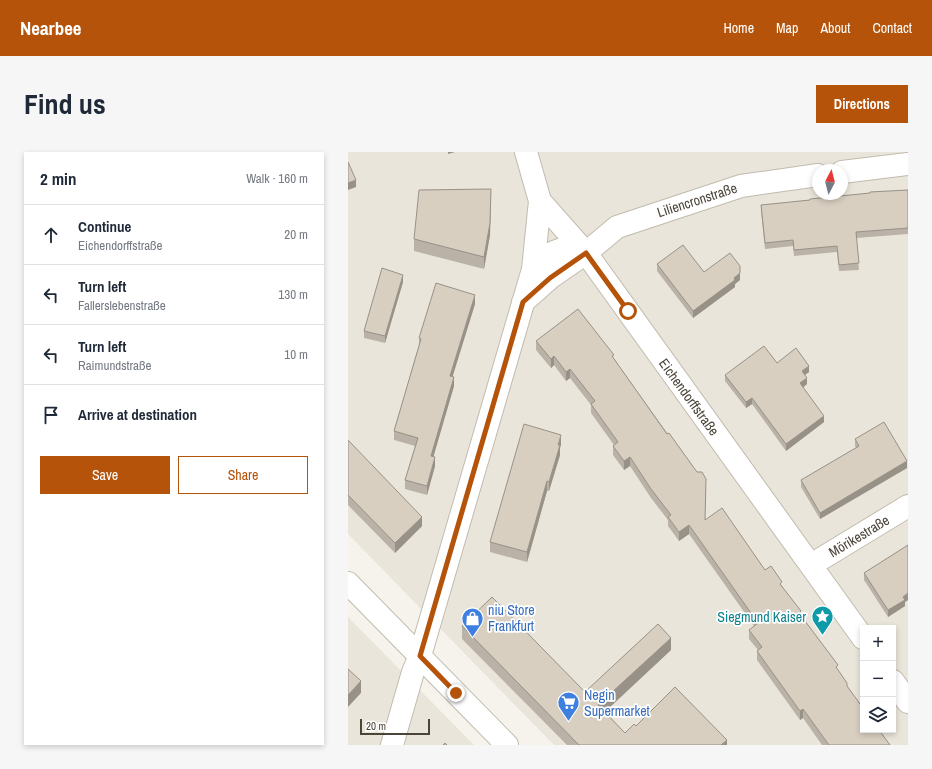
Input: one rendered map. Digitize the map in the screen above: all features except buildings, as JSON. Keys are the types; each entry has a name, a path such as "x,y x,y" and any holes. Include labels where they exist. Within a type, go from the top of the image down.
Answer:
{"street":[{"name":"Eichendorffstraße","path":"526,152 540,201 586,253 860,634"},
{"path":"850,164 908,164"},
{"name":"Liliencronstraße","path":"523,302 550,278 586,253 617,227 741,186 812,176"},
{"path":"392,745 413,672 420,656 533,269 540,201"},
{"path":"533,269 546,256 562,249 586,253"},
{"name":"Mörikestraße","path":"811,565 908,506"},
{"path":"348,583 507,745"},
{"path":"896,685 908,702"}],"shaded area":[{"path":"348,152 908,152 908,745 554,745 348,534"},
{"path":"348,617 474,745 348,745"}],"place":[{"name":"Siegmund Kaiser","path":"822,636"},
{"name":"niu Store Frankfurt","path":"473,638"},
{"name":"Negin Supermarket","path":"569,722"}],"route":[{"path":"456,693 420,656 523,302 550,278 586,253 628,311"}]}
